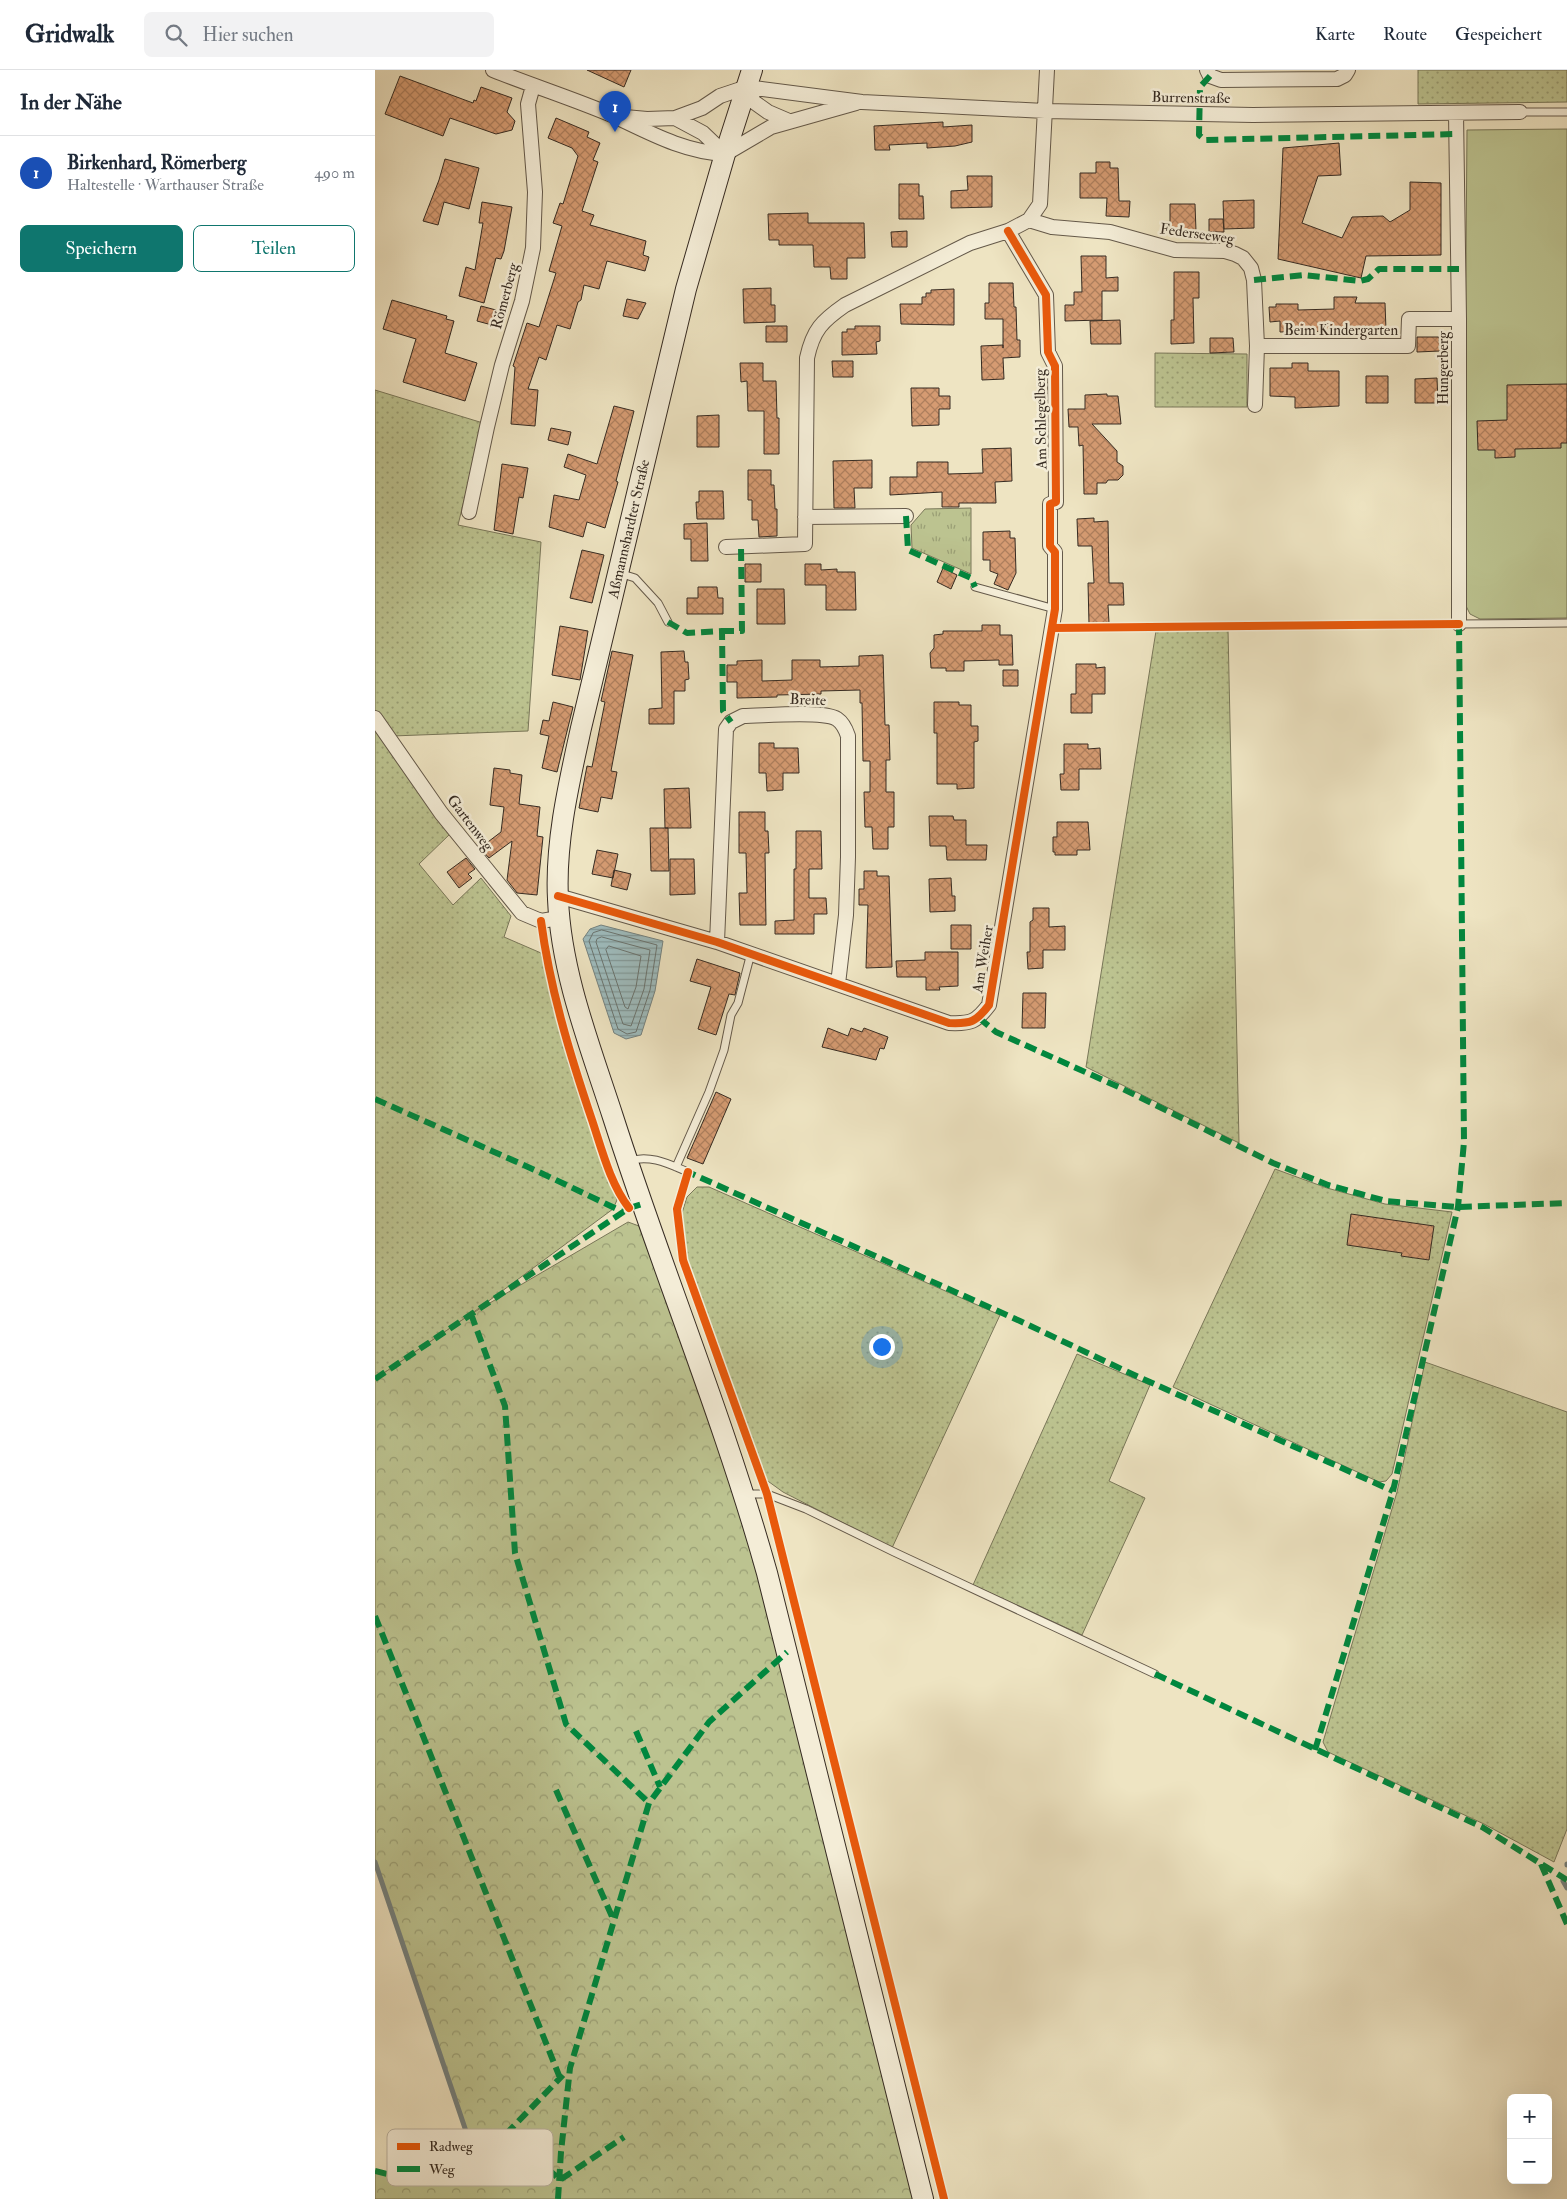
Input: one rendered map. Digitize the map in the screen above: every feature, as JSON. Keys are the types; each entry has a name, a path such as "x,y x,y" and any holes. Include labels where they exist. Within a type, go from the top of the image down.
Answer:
{"main road":[{"name":"Aßmannshardter Straße","path":"750,78 725,154 667,364 619,573 597,659 567,797 560,846 557,896 565,957 627,1162 745,1494 767,1573 923,2199"}],"street":[{"path":"493,70 614,116 676,145 725,154"},
{"path":"726,547 805,544 807,358 811,340 827,317 845,305 970,243 1008,231 1029,220 1040,204 1047,70"},
{"path":"1207,70 1210,76 1221,80 1337,79 1345,75 1348,70"},
{"path":"614,116 647,119 675,118 702,108 750,78 754,102 768,112 789,121"},
{"name":"Burrenstraße","path":"750,78 862,102 1045,111 1253,116 1520,112"},
{"name":"Römerberg","path":"469,512 502,364 522,301 531,263 535,192 529,104 533,86"},
{"name":"Burrenstraße","path":"725,154 771,127 862,102"},
{"name":"Hungerberg","path":"1457,113 1459,624"},
{"path":"675,118 703,133 725,154"},
{"name":"Federseeweg","path":"1029,220 1052,227 1110,232 1175,250 1225,251 1235,254 1251,268 1254,280 1257,346 1255,405"},
{"name":"Am Schlegelberg","path":"1008,231 1046,295 1048,352 1055,366 1056,502 1050,504 1050,546 1055,552"},
{"name":"Beim Kindergarten","path":"1257,346 1408,346 1409,319 1459,319"},
{"path":"805,517 906,516"},
{"name":"Am Weiher","path":"557,896 751,953 949,1023 966,1024 979,1018 989,1005 1055,609 1055,552"},
{"name":"Breite","path":"717,942 726,729 731,722 743,716 824,714 838,719 848,736 846,905 838,984"},
{"name":"Gartenweg","path":"375,718 441,813 522,913 541,921 559,918"}],"lane":[{"path":"1500,112 1513,117 1528,117 1538,112"},
{"path":"1520,112 1567,112"},
{"path":"619,573 635,578 658,603 668,622"},
{"path":"975,587 1022,602 1055,609"},
{"path":"1459,624 1567,623"},
{"path":"676,1167 709,1092 724,1050 731,1015 738,1003 751,953"},
{"path":"627,1162 636,1159 658,1159 688,1172"},
{"path":"745,1494 767,1494 806,1509 893,1552 1155,1674"}],"green space":[{"path":"1418,70 1567,70 1567,102 1418,104"},
{"path":"1567,129 1567,618 1480,619 1470,614 1466,606 1467,130"},
{"path":"1155,353 1247,354 1247,407 1155,407"},
{"path":"375,390 483,423 458,525 541,542 528,731 392,736 375,711"},
{"path":"971,508 971,574 912,548 911,525 925,509"},
{"path":"1228,629 1239,1143 1086,1067 1156,631"},
{"path":"375,725 450,834 419,864 453,905 481,878 511,916 504,937 541,953 570,1068 617,1200 613,1209 471,1314 375,1379"},
{"path":"1275,1169 1327,1188 1385,1204 1452,1212 1392,1474 1386,1481 1379,1482 1173,1387"},
{"path":"697,1187 709,1187 1000,1315 892,1548 783,1492 765,1479 686,1260 682,1213 687,1197"},
{"path":"628,1222 639,1226 738,1498 915,2199 375,2199 375,2171 387,2173 387,2186 553,2186 553,2129 465,2129 375,1862 375,1379 471,1314"},
{"path":"1077,1354 1150,1385 1109,1481 1145,1498 1082,1635 973,1585"},
{"path":"1425,1362 1567,1412 1567,1829 1554,1862 1484,1824 1328,1752 1323,1742 1397,1492"}],"water":[{"path":"601,925 663,941 655,991 641,1035 626,1039 614,1033 583,939 590,929"}],"building":[{"path":"587,70 631,70 624,87"},
{"path":"400,76 473,103 474,100 476,101 481,87 512,98 507,112 515,121 512,130 496,134 450,118 443,136 385,114"},
{"path":"556,118 589,132 587,137 600,143 593,160 598,162 582,211 594,215 590,225 646,241 643,255 649,257 645,271 607,261 599,289 584,285 581,300 578,302 570,329 557,325 546,360 539,357 528,389 538,390 535,426 511,424 515,367 513,366 527,323 539,327 556,273 549,271 562,226 553,223 560,203 563,204 578,156 572,148 548,138"},
{"path":"943,122 943,127 972,125 972,142 955,146 927,148 927,143 889,145 890,150 875,150 874,126"},
{"path":"1339,143 1341,175 1318,176 1302,223 1342,238 1352,217 1383,216 1390,222 1410,210 1410,182 1441,183 1441,255 1366,256 1361,278 1278,259 1283,148"},
{"path":"445,159 479,168 469,209 444,202 438,225 423,221"},
{"path":"1096,162 1110,162 1110,168 1118,168 1119,201 1130,201 1129,217 1106,216 1107,198 1080,198 1080,173 1096,173"},
{"path":"967,176 992,176 992,207 951,208 951,191 968,190"},
{"path":"899,184 919,184 919,196 923,196 924,219 899,219"},
{"path":"1254,200 1254,228 1224,229 1223,201"},
{"path":"482,202 512,207 504,251 501,259 496,258 484,303 459,296 466,267 475,270 483,223 479,223"},
{"path":"1170,204 1195,204 1196,231 1170,231"},
{"path":"808,213 808,223 864,223 865,258 847,258 847,279 831,279 830,267 814,267 813,245 779,245 779,240 769,240 768,214"},
{"path":"1209,219 1223,219 1224,232 1209,232"},
{"path":"907,231 907,247 892,247 891,232"},
{"path":"1081,256 1106,256 1106,278 1118,277 1118,291 1102,291 1102,320 1065,321 1065,305 1074,305 1074,292 1082,292"},
{"path":"1174,272 1199,272 1199,298 1193,298 1194,343 1171,344 1171,320 1174,320"},
{"path":"989,283 1013,283 1017,340 1020,340 1020,357 1003,358 1004,379 982,380 981,346 1003,345 1003,319 985,319 985,303 989,303"},
{"path":"771,288 771,305 775,305 775,322 744,323 743,289"},
{"path":"954,289 954,325 901,324 900,304 922,304 922,297 926,297 926,293 931,293 931,290"},
{"path":"1334,297 1357,297 1355,303 1385,303 1386,330 1280,332 1280,321 1270,322 1269,307 1276,307 1276,304 1298,304 1298,310 1334,309"},
{"path":"627,299 646,303 638,319 623,316"},
{"path":"392,300 447,316 446,319 454,321 445,353 477,363 465,401 403,382 416,339 383,329"},
{"path":"481,306 496,310 492,325 477,321"},
{"path":"1120,320 1121,344 1091,344 1090,321"},
{"path":"766,326 787,326 787,342 766,342"},
{"path":"855,326 880,326 880,341 876,342 877,354 842,355 842,332 847,332 847,329 855,329"},
{"path":"1417,337 1439,337 1440,351 1417,352"},
{"path":"1210,338 1233,338 1234,352 1210,353"},
{"path":"832,361 853,361 853,377 833,377"},
{"path":"740,363 763,363 763,381 776,381 779,454 764,454 764,411 748,411 747,381 741,382"},
{"path":"1292,363 1308,363 1308,371 1339,371 1339,406 1295,408 1295,397 1270,396 1270,368 1292,368"},
{"path":"1366,376 1388,376 1388,403 1366,403"},
{"path":"1437,378 1438,403 1415,403 1415,379"},
{"path":"1567,384 1567,443 1561,443 1561,448 1515,449 1515,457 1495,458 1495,450 1478,450 1477,421 1507,420 1507,385"},
{"path":"911,388 939,388 939,396 950,396 950,409 939,409 939,425 912,426"},
{"path":"1107,394 1107,396 1118,396 1121,424 1092,424 1117,451 1117,462 1123,466 1123,475 1118,480 1097,483 1097,494 1084,494 1083,445 1079,446 1078,427 1069,427 1068,409 1085,409 1085,395"},
{"path":"614,406 634,411 616,481 618,482 605,528 587,522 583,537 549,527 554,495 579,500 586,475 564,467 568,454 597,464"},
{"path":"719,415 719,447 697,447 697,416"},
{"path":"551,428 571,432 568,445 548,440"},
{"path":"1011,448 1012,481 995,482 996,503 959,503 959,507 942,507 942,492 890,495 890,477 917,477 917,462 948,462 948,474 983,473 982,449"},
{"path":"872,460 872,488 854,488 855,508 834,508 833,461"},
{"path":"502,464 528,468 523,498 519,497 513,534 494,530"},
{"path":"748,470 771,470 771,485 774,485 775,509 777,509 777,536 759,537 758,520 752,520 752,500 748,500"},
{"path":"699,491 723,491 724,519 697,519 696,502 699,502"},
{"path":"1094,518 1094,522 1108,521 1109,583 1123,583 1124,605 1108,605 1109,623 1089,624 1088,583 1094,583 1092,546 1078,546 1077,519"},
{"path":"707,523 708,561 691,561 691,539 684,539 684,524"},
{"path":"1010,531 1010,538 1015,538 1016,573 1008,590 994,584 998,574 990,571 990,560 983,560 983,532"},
{"path":"582,550 604,555 592,603 570,598"},
{"path":"745,564 761,564 761,582 745,582"},
{"path":"805,564 821,564 821,570 837,569 837,572 855,572 856,610 826,610 826,585 805,585"},
{"path":"943,568 957,575 951,589 937,582"},
{"path":"698,587 717,587 718,598 723,598 723,614 687,614 687,598 698,598"},
{"path":"757,589 784,589 785,624 757,624"},
{"path":"982,625 1000,625 1000,635 1012,635 1013,665 999,665 999,660 964,661 964,671 946,671 946,668 931,668 930,653 934,648 934,635 943,634 943,631 982,631"},
{"path":"560,626 588,631 580,680 552,675"},
{"path":"612,651 633,655 611,771 617,772 612,799 601,797 598,812 579,808 587,766 592,767 605,702 601,701"},
{"path":"684,651 685,662 688,662 689,679 685,680 685,691 674,691 674,724 649,724 649,709 662,708 661,652"},
{"path":"883,655 885,725 889,725 890,760 886,760 886,792 894,792 894,827 888,827 888,849 873,849 872,827 865,827 864,792 870,792 870,761 863,761 860,690 821,691 821,694 777,695 777,697 737,698 737,682 727,682 727,665 737,665 737,661 762,660 762,681 792,680 792,660 820,660 820,667 859,666 859,656"},
{"path":"1076,664 1096,664 1096,668 1105,667 1105,694 1092,694 1092,713 1071,713 1071,694 1076,694"},
{"path":"1003,670 1018,670 1018,686 1003,686"},
{"path":"553,702 573,707 557,772 542,768 549,736 540,734 543,720 549,721"},
{"path":"934,702 959,702 959,705 971,705 971,726 978,726 978,741 974,742 974,788 957,789 957,784 937,784 937,733 934,733"},
{"path":"759,743 774,743 774,748 798,748 799,773 783,773 783,790 767,791 766,773 759,773"},
{"path":"1064,744 1088,744 1088,749 1100,748 1101,769 1079,769 1079,790 1061,790 1060,774 1064,774"},
{"path":"494,768 510,770 510,773 522,775 519,804 540,807 537,836 543,837 537,895 517,893 507,880 512,841 489,858 480,848 501,832 504,807 490,805"},
{"path":"689,788 691,828 665,828 664,789"},
{"path":"739,812 765,812 765,831 768,831 769,853 765,853 766,925 740,925 739,893 747,893 746,853 739,853"},
{"path":"929,816 953,816 954,820 966,820 966,845 987,845 986,860 947,860 946,846 930,846"},
{"path":"1057,822 1088,822 1090,850 1077,850 1077,855 1055,855 1055,852 1053,852 1053,837 1057,837"},
{"path":"650,828 668,828 669,871 651,871"},
{"path":"796,831 821,831 822,869 809,869 809,898 826,898 827,914 814,914 814,934 775,934 775,921 794,920"},
{"path":"597,850 618,854 613,878 592,874"},
{"path":"466,858 475,869 468,874 472,878 459,888 447,872"},
{"path":"670,859 694,859 695,894 670,895"},
{"path":"614,870 631,874 627,890 611,886"},
{"path":"864,871 877,871 877,876 889,876 892,967 866,968 868,905 859,905 859,889 864,889"},
{"path":"951,878 952,896 955,896 955,911 930,912 929,879"},
{"path":"1033,908 1049,908 1049,927 1065,926 1065,950 1043,950 1043,968 1028,969 1027,952 1030,952 1030,922 1033,920"},
{"path":"951,925 971,925 971,949 951,949"},
{"path":"925,952 958,952 958,986 939,987 940,990 926,990 926,977 897,977 896,961 925,960"},
{"path":"697,959 740,973 735,995 729,994 716,1035 698,1029 711,987 690,981"},
{"path":"1023,993 1046,993 1045,1028 1022,1028"},
{"path":"828,1028 848,1036 851,1028 862,1032 864,1028 888,1037 884,1049 880,1048 876,1060 822,1047"},
{"path":"716,1092 731,1099 703,1164 687,1158"},
{"path":"1351,1214 1434,1226 1429,1260 1401,1256 1402,1253 1347,1245"}],"waterway":[{"path":"375,1862 465,2129"},
{"path":"1563,1881 1567,1888"}],"marked path":[{"path":"1210,76 1200,87 1199,135 1205,140 1457,134"},
{"path":"1254,280 1304,275 1360,281 1368,279 1379,269 1459,269"},
{"path":"906,516 908,550 971,578 975,587"},
{"path":"722,631 742,631 741,546"},
{"path":"668,622 687,633 722,631 723,711 731,722"},
{"path":"1315,1750 1393,1491 1458,1207 1464,1142 1459,624 1454,624"},
{"path":"979,1018 996,1032 1123,1089 1273,1163 1328,1185 1386,1201 1458,1207 1567,1203"},
{"path":"375,1099 537,1171 623,1212"},
{"path":"687,1176 688,1172 1393,1491"},
{"path":"375,1379 629,1208 642,1204"},
{"path":"471,1314 505,1406 515,1553 566,1724 649,1803"},
{"path":"375,1616 560,2078"},
{"path":"558,2199 570,2068 649,1803 709,1722 787,1652"},
{"path":"1155,1674 1482,1827 1567,1880"},
{"path":"636,1731 660,1787"},
{"path":"556,1790 614,1921"},
{"path":"1541,1864 1567,1924"},
{"path":"511,2129 563,2075"},
{"path":"553,2174 560,2180 624,2137"},
{"path":"375,2171 387,2174"}],"cycle path":[{"path":"558,896 717,942 949,1023 972,1021 989,1005 1055,609 1055,552 1050,546 1050,504 1056,502 1055,366 1048,352 1046,295 1008,231"},
{"path":"1052,628 1459,624"},
{"path":"541,921 555,997 576,1071 607,1166 622,1198 629,1208"},
{"path":"688,1172 677,1209 683,1260 767,1494 944,2199"}],"place":[{"name":"Birkenhard, Römerberg","path":"615,132"}]}
